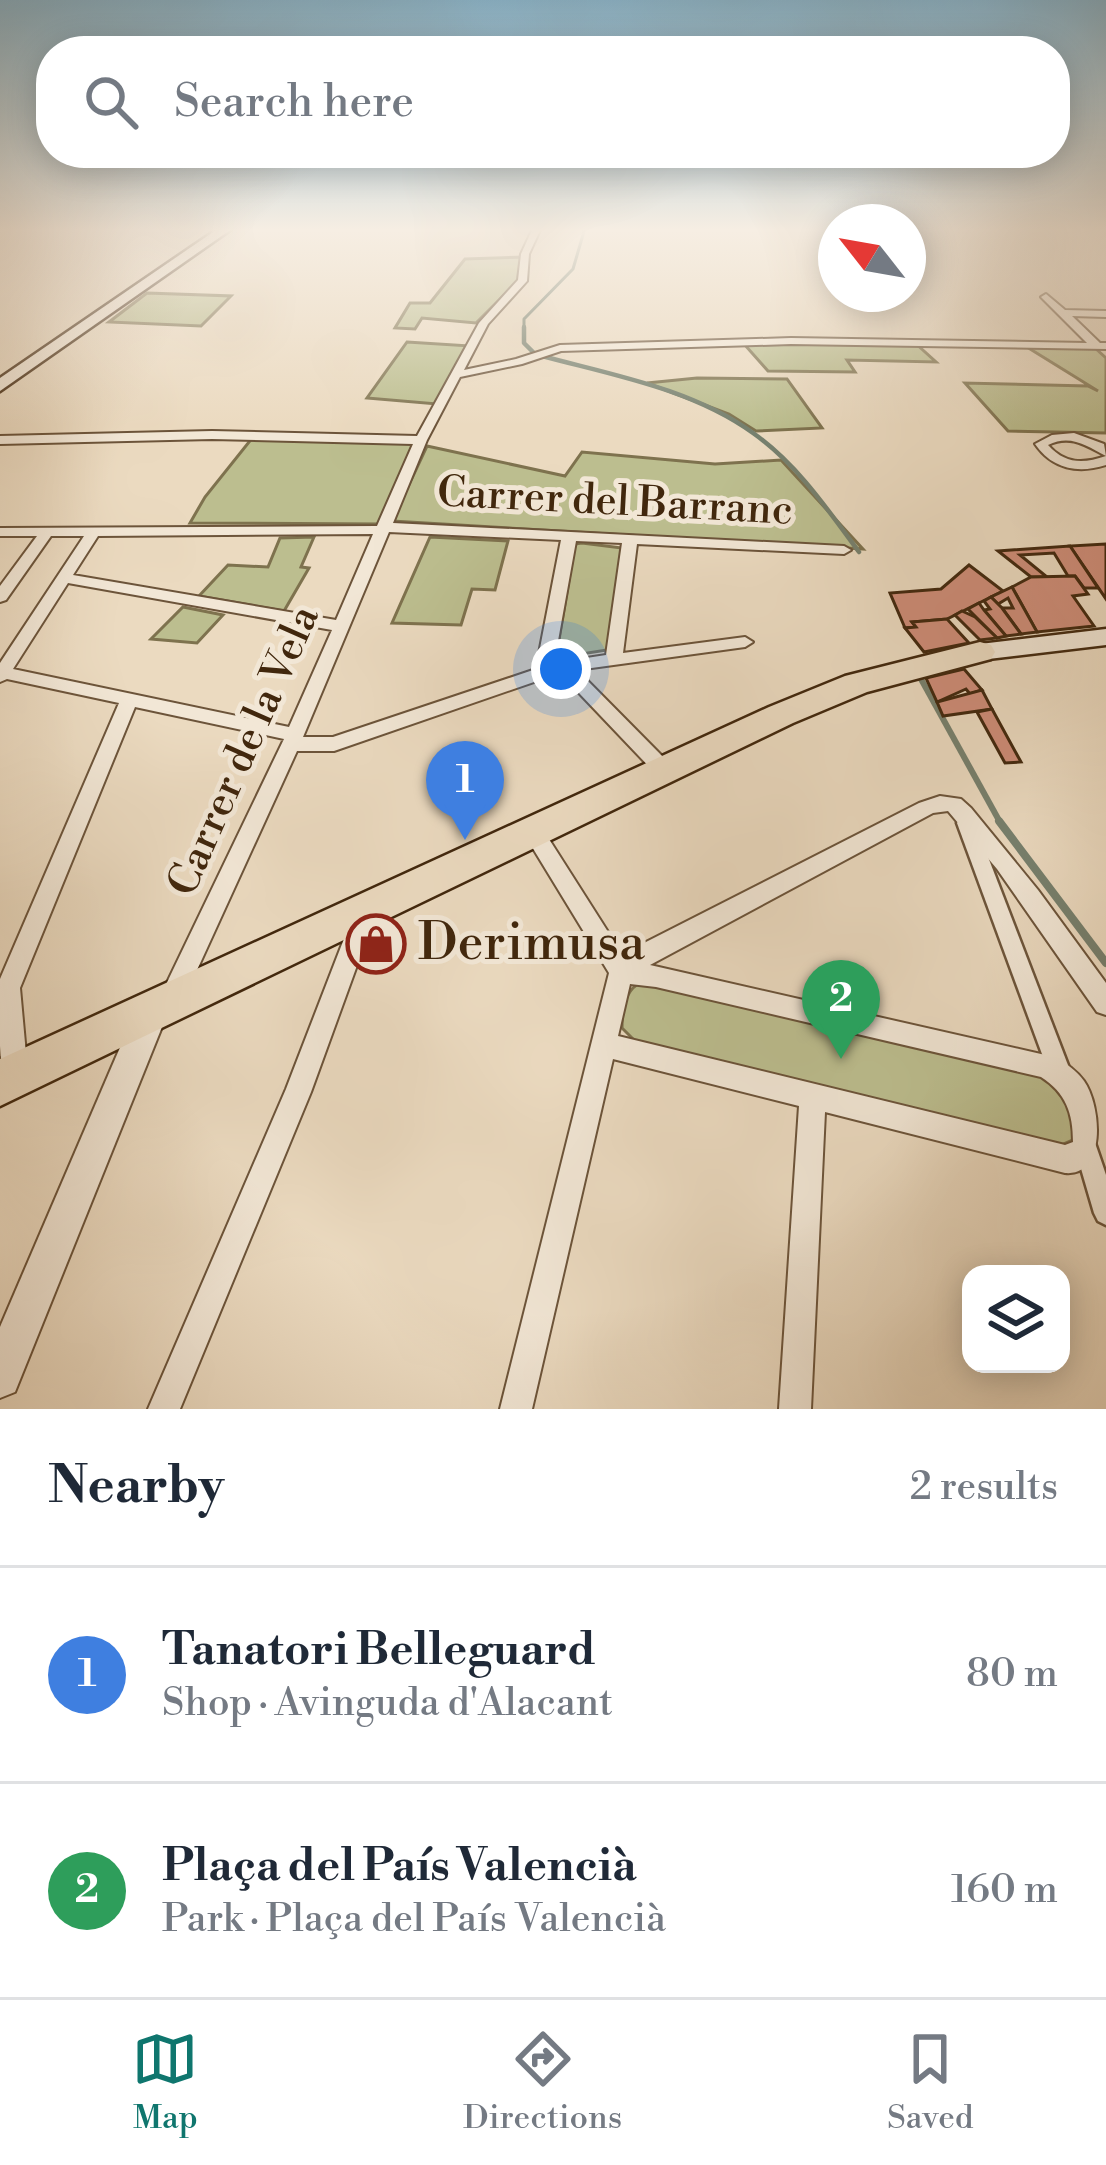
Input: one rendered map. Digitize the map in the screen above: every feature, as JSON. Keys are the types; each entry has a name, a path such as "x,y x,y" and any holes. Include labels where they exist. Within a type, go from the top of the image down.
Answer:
{"highway":[{"path":"8,1079 824,696 980,652"}],"main road":[{"path":"0,386 133,294"},
{"path":"980,652 1106,638"}],"street":[{"name":"Carrer de la Vela","path":"162,1005 292,740 421,440 484,323 510,294"},
{"path":"1046,297 1103,348"},
{"path":"1063,313 1106,314"},
{"path":"459,374 518,362 560,347 1017,342 1103,348"},
{"path":"0,440 212,435 421,440"},
{"name":"Carrer del Barranc","path":"0,532 382,528 844,550"},
{"path":"94,531 1,674 130,698 292,740 334,744 554,669 745,642"},
{"path":"0,597 46,532"},
{"path":"554,669 569,537"},
{"path":"614,657 630,539"},
{"path":"63,578 339,626"},
{"path":"554,669 664,770"},
{"path":"8,1079 4,988 130,698"},
{"path":"516,1409 621,972 654,949 926,808 954,805"},
{"path":"954,805 1086,970 1106,1004"},
{"path":"954,805 1060,1073 1095,1108 1086,1148 1106,1213"},
{"path":"533,831 621,972"},
{"path":"164,1409 298,1092 367,909"},
{"path":"621,972 656,976 1060,1073"},
{"path":"0,1377 162,1005"},
{"path":"602,1044 1065,1159 1074,1160 1086,1148"},
{"path":"794,1409 812,1096"}],"green space":[{"path":"146,294 231,296 201,326 109,322"},
{"path":"437,294 505,294 476,323 422,318 415,329 395,328 410,303 430,303"},
{"path":"407,342 471,346 437,404 367,398"},
{"path":"914,342 936,362 847,360 855,372 768,371 744,344"},
{"path":"1022,344 1095,348 1106,358 1106,433 1008,431 965,383 1088,386 1098,391"},
{"path":"787,379 822,428 756,431 729,414 647,383"},
{"path":"253,437 414,442 379,524 190,523"},
{"path":"427,446 565,476 582,452 715,464 781,460 863,549 392,521"},
{"path":"314,537 301,567 309,568 284,611 199,596 228,565 268,567 280,538"},
{"path":"430,537 508,541 495,590 472,589 461,625 392,623"},
{"path":"575,544 622,548 607,650 556,658"},
{"path":"183,607 223,615 197,643 151,639"},
{"path":"640,983 1049,1075 1065,1090 1077,1138 1061,1145 637,1043 622,1022 628,996"}],"building":[{"path":"1106,544 1106,599 1070,546"},
{"path":"1070,546 1098,588 1084,588 1075,576 1068,576 1054,553 1020,555 1047,577 1031,577 998,551"},
{"path":"969,565 1003,591 947,619 912,622 916,627 905,628 890,593 941,589"},
{"path":"1075,576 1088,594 1073,596 1094,626 1037,632 1012,587 1031,577"},
{"path":"1012,587 1037,632 1021,634 1002,608 1013,608 1008,598 998,604 991,597"},
{"path":"991,597 1021,634 1006,636 984,610 990,609 984,601"},
{"path":"979,603 1006,636 997,638 968,609"},
{"path":"962,611 997,638 980,640 955,615"},
{"path":"947,619 969,643 924,652 905,628 916,627 912,622"},
{"path":"964,669 982,690 970,694 966,689 937,702 926,678"},
{"path":"982,690 992,709 943,716 937,702"},
{"path":"992,709 1021,762 1005,763 977,712"}],"waterway":[{"path":"534,353 524,343 524,319 549,294"},
{"path":"542,356 651,385 729,418 784,459 859,552"},
{"path":"921,679 1000,823"},
{"path":"1000,823 1106,963"}],"place":[{"name":"Tanatori Belleguard","path":"465,840"},
{"name":"Derimusa","path":"376,944"},
{"name":"Plaça del País Valencià","path":"841,1059"}]}
